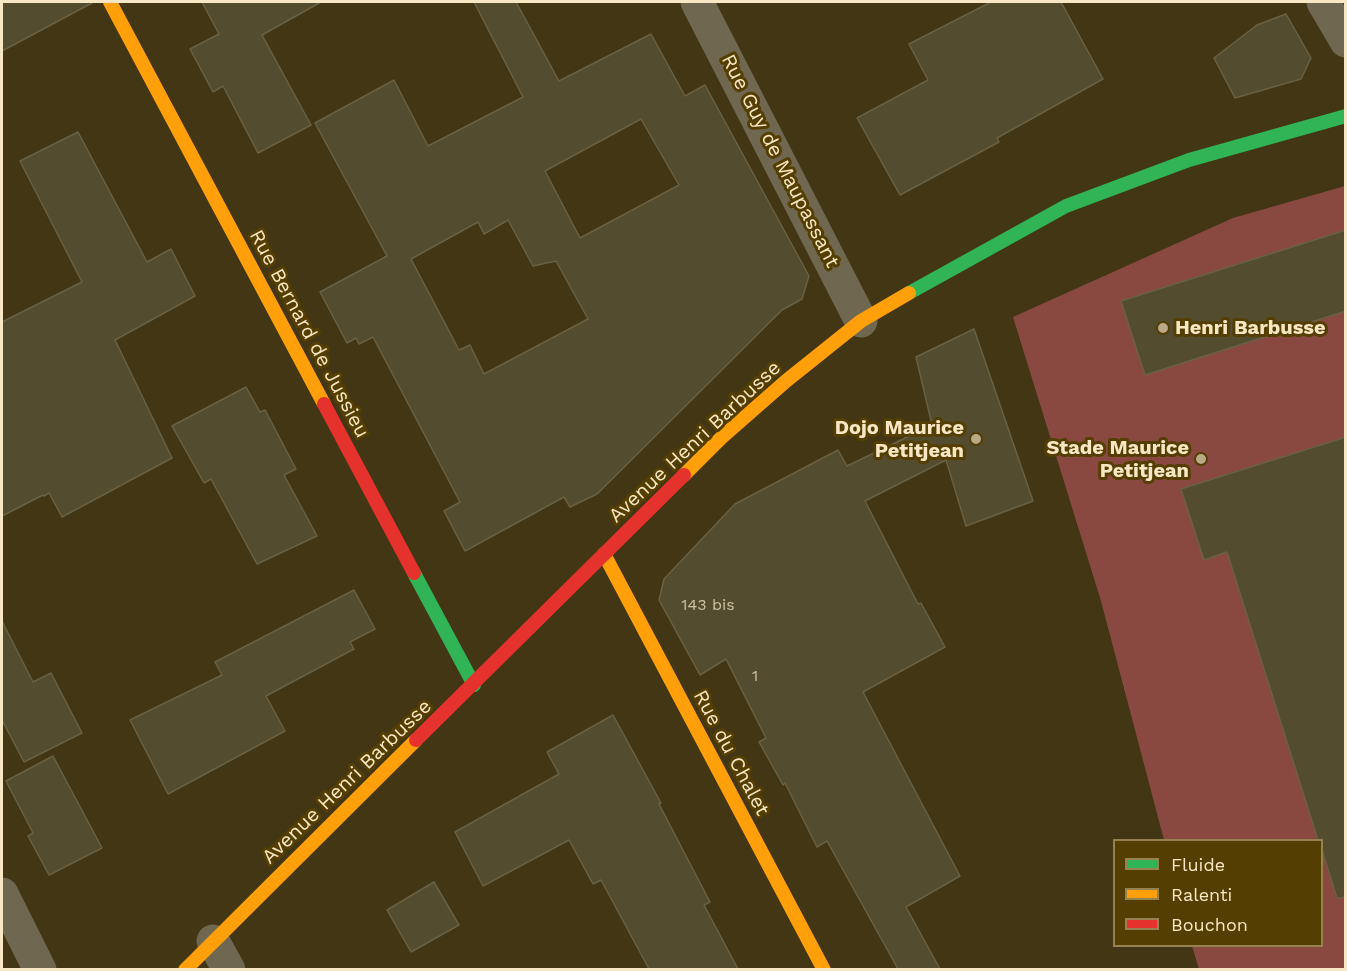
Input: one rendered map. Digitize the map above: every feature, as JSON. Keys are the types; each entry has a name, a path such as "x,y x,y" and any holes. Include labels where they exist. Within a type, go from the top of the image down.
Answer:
{"street":[{"name":"Rue Bernard de Jussieu","path":"110,2 474,685"},
{"name":"Rue Guy de Maupassant","path":"697,2 861,321"},
{"path":"1323,2 1346,42"},
{"name":"Avenue Henri Barbusse","path":"185,969 721,438 786,381 861,321 1066,206 1189,160 1346,116"},
{"name":"Rue du Chalet","path":"604,554 824,969"},
{"path":"2,894 40,969"},
{"path":"213,941 230,969"}],"shaded area":[{"name":"Stade Maurice Petitjean","path":"1345,186 1345,969 1199,969 1192,947 1323,947 1323,839 1164,839 1101,601 1013,317 1233,218"}],"building":[{"path":"2,2 91,2 92,3 2,51"},
{"path":"202,2 321,2 262,35 311,125 258,153 223,86 213,92 190,49 219,34"},
{"path":"474,2 516,2 559,81 651,34 685,96 705,85 809,276 802,299 782,310 597,494 570,507 564,497 465,551 444,511 460,502 373,337 359,344 356,338 347,343 320,292 387,256 315,123 394,80 428,146 523,97","holes":["641,119 679,185 580,238 545,171","508,220 533,266 556,261 588,319 484,374 470,345 459,350 411,259 478,222 484,234"]},
{"path":"991,2 1061,2 1103,79 997,138 999,142 900,195 857,118 928,80 909,44"},
{"path":"1286,14 1311,58 1301,79 1235,98 1214,58 1257,25"},
{"path":"78,132 147,262 171,249 195,296 115,340 172,458 62,517 49,493 2,516 2,322 82,282 20,161"},
{"path":"1346,230 1346,311 1145,375 1121,301"},
{"path":"974,329 1033,501 966,526 946,460 865,501 918,604 921,603 945,647 863,692 960,876 906,907 940,969 898,969 827,841 817,847 785,783 783,785 759,742 766,738 726,659 700,675 659,600 664,579 735,504 838,450 847,466 932,425 916,357"},
{"path":"246,387 260,412 265,410 296,469 284,475 317,536 257,564 211,479 204,483 172,426"},
{"path":"1346,437 1346,897 1337,898 1323,853 1323,839 1318,839 1227,552 1204,560 1181,489"},
{"path":"354,590 375,629 350,642 354,649 266,696 285,731 168,794 130,720 222,675 215,662"},
{"path":"2,621 33,682 51,673 82,733 24,762 2,720"},
{"path":"613,715 661,803 659,804 710,902 704,905 738,969 649,969 601,880 593,884 569,840 483,886 455,832 559,774 547,752"},
{"path":"53,756 102,848 49,875 28,836 33,833 6,781"},
{"path":"434,882 459,925 411,952 387,910"}],"traffic: fast":[{"path":"909,293 1066,206 1189,160 1346,116"},
{"path":"414,573 474,685"}],"traffic: slow":[{"path":"110,2 324,404"},
{"path":"684,475 721,438 786,381 861,321 909,293"},
{"path":"604,554 824,970"},
{"path":"185,970 416,740"}],"traffic: jam":[{"path":"324,404 414,573"},
{"path":"416,740 684,475"}],"place":[{"name":"Henri Barbusse","path":"1163,328"},
{"name":"Dojo Maurice Petitjean","path":"976,439"},
{"name":"Stade Maurice Petitjean","path":"1201,459"}]}
